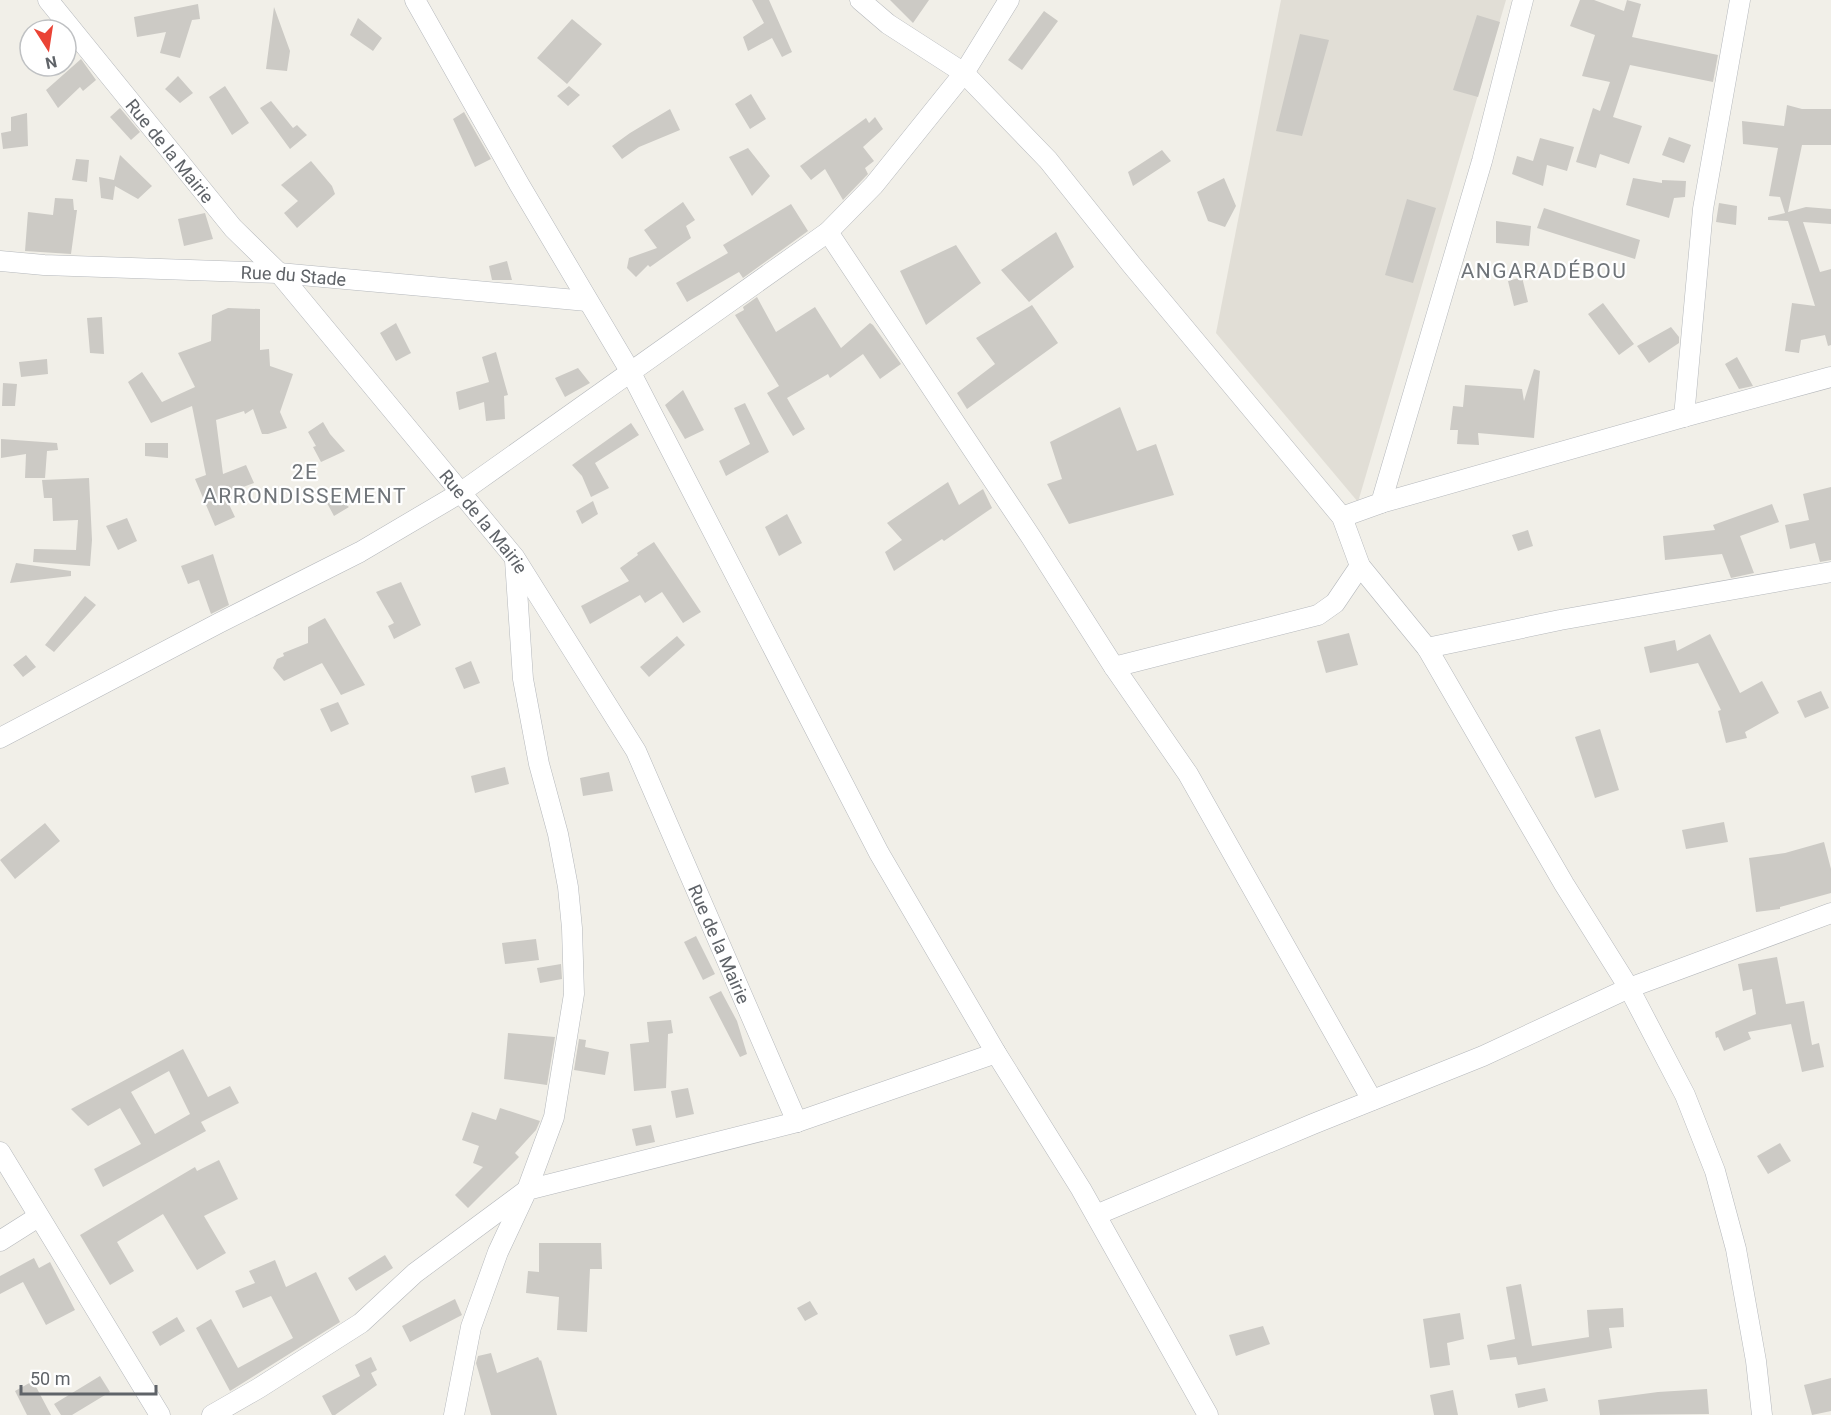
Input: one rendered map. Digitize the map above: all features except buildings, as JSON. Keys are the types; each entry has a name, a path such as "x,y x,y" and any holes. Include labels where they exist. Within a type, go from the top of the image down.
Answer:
{"street":[{"name":"Rue de la Mairie","path":"48,0 233,228 279,273 515,558 636,751 797,1122"},
{"path":"415,0 587,301 630,371 879,852 996,1053 1096,1215 1208,1415"},
{"path":"860,0 888,24 964,73 1048,160 1138,273 1342,517 1360,566 1427,648 1564,884 1629,988 1685,1095 1715,1170 1736,1249 1756,1361 1762,1415"},
{"path":"0,738 360,552 460,493 828,232 874,186 964,73 1009,0"},
{"path":"1381,503 1482,161 1523,0"},
{"path":"1684,417 1703,209 1740,0"},
{"path":"828,232 1031,537 1114,667 1188,774 1372,1100"},
{"name":"Rue du Stade","path":"0,261 44,265 279,273 587,301"},
{"path":"1342,517 1381,503 1831,377"},
{"path":"454,1415 471,1327 495,1260 526,1190 554,1117 574,994 568,887 558,834 539,764 523,679 515,558"},
{"path":"1114,667 1318,615 1335,603 1360,566"},
{"path":"1427,648 1560,620 1831,572"},
{"path":"1096,1215 1483,1056 1629,988 1831,913"},
{"path":"212,1415 361,1323 415,1272 526,1190 797,1122 996,1053"},
{"path":"0,1152 160,1415"},
{"path":"0,1241 38,1217"}],"shaded area":[{"path":"1281,0 1506,0 1358,502 1216,333"}],"district":[{"name":"ANGARADÉBOU","path":"1544,271"},
{"name":"2E ARRONDISSEMENT","path":"305,484"}]}
